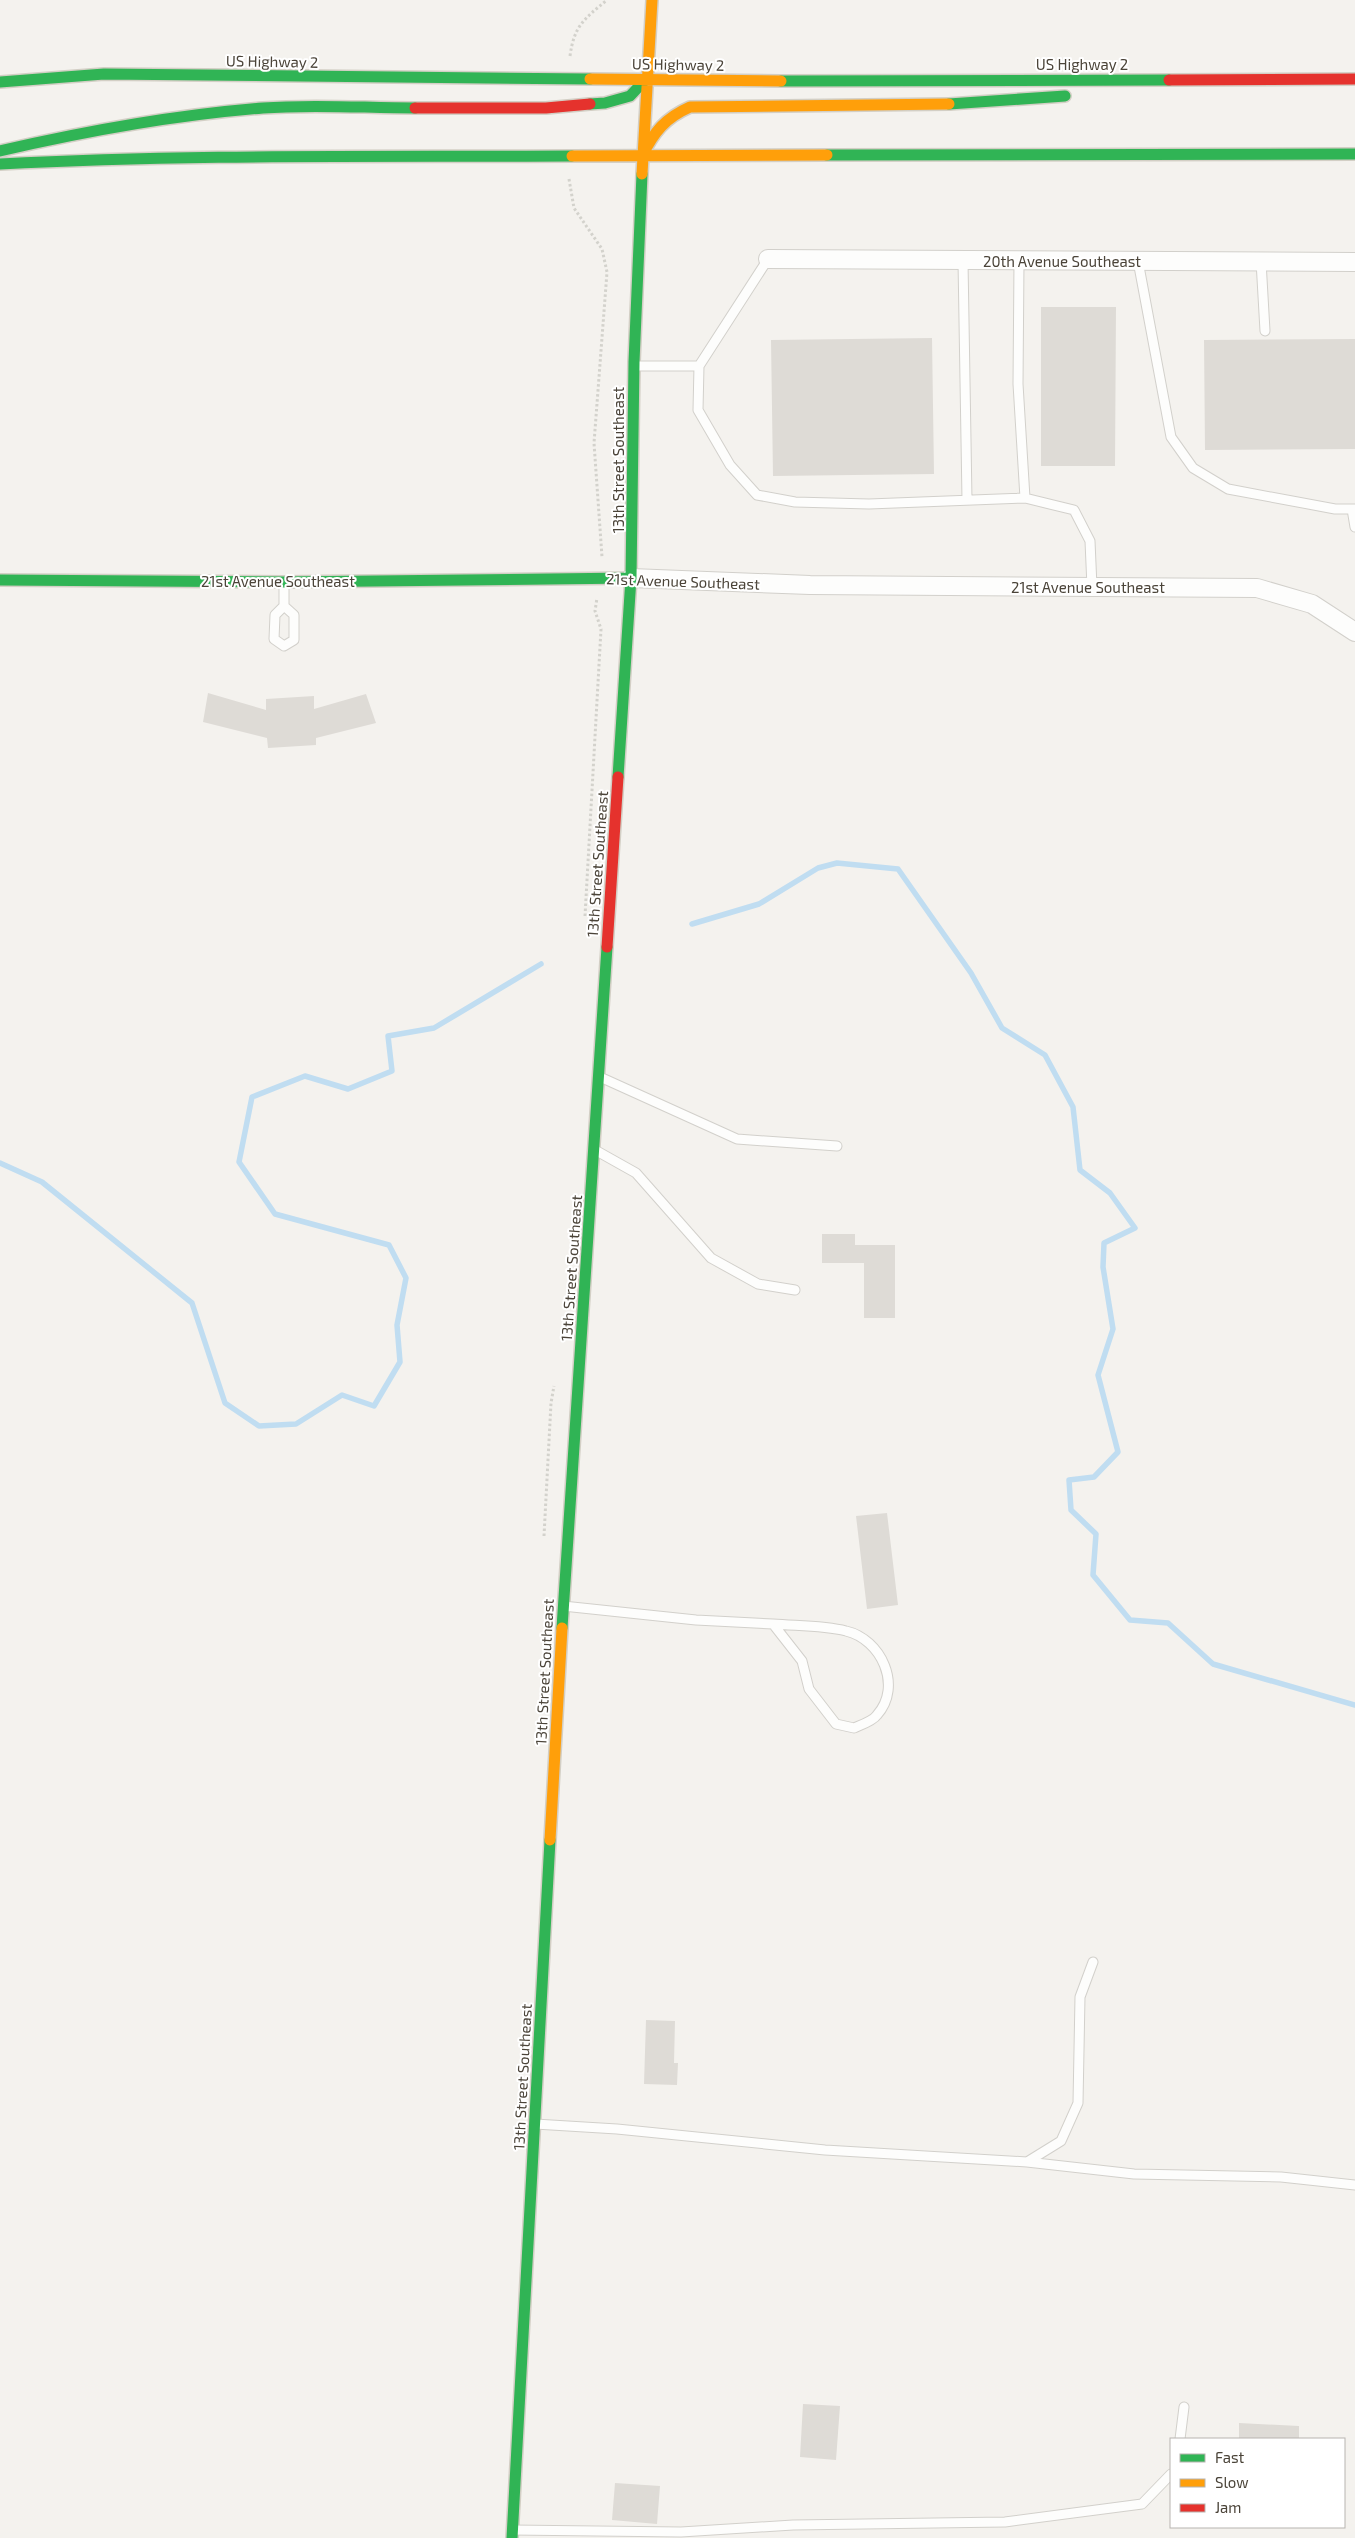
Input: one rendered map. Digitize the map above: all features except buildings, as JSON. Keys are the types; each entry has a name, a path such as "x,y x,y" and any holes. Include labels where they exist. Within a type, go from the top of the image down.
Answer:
{"main road":[{"name":"13th Street Southeast","path":"512,2534 563,1606 631,578 634,506 634,366 642,156 652,0"},
{"name":"US Highway 2","path":"0,82 104,74 850,81 1355,79"},
{"path":"0,150 46,140 202,114 265,108 546,108 605,102 630,96 647,78"},
{"path":"1106,92 1231,78"},
{"path":"642,156 652,136 666,118 690,107 979,103 1077,95"},
{"path":"0,164 76,160 277,157 1355,154"},
{"name":"21st Avenue Southeast","path":"0,580 284,582 631,578"}],"street":[{"name":"20th Avenue Southeast","path":"768,259 1018,262 1138,260 1355,262"},
{"name":"21st Avenue Southeast","path":"631,578 810,585 1257,588 1312,604 1355,632"}],"lane":[{"path":"768,259 699,366 698,410 730,465 757,495 795,502 869,504 1025,498 1074,510 1090,541 1092,587"},
{"path":"1138,260 1171,437 1193,468 1228,489 1335,509 1353,509 1355,526"},
{"path":"963,261 967,500"},
{"path":"1261,261 1265,331"},
{"path":"1018,262 1018,384 1025,498"},
{"path":"634,366 699,366"},
{"path":"284,582 284,606 294,615 294,640 284,649 274,639 275,614 284,606"},
{"path":"598,1076 737,1139 837,1146"},
{"path":"594,1150 636,1173 711,1258 758,1284 795,1290"},
{"path":"563,1606 696,1620 774,1624 847,1631 875,1648 887,1669 888,1695 877,1716 854,1728 836,1724 809,1689 802,1661 774,1624"},
{"path":"1027,2162 1061,2141 1078,2103 1080,1997 1093,1962"},
{"path":"534,2124 617,2129 825,2150 1027,2162 1134,2174 1281,2177 1355,2186"},
{"path":"1180,2438 1184,2407"},
{"path":"512,2534 681,2532 793,2524 1005,2522 1142,2504 1170,2475"}],"path":[{"path":"569,58 572,39 577,26 607,0"},
{"path":"568,186 574,208 602,249 608,272 594,443 595,480 602,550"}],"waterway":[{"path":"692,924 759,904 818,868 837,863 898,869 971,973 1002,1028 1045,1055 1073,1107 1080,1170 1110,1193 1135,1228 1104,1243 1103,1267 1113,1329 1098,1375 1118,1452 1094,1477 1069,1480 1071,1510 1096,1534 1093,1575 1130,1620 1168,1623 1213,1664 1355,1705"},
{"path":"0,1163 42,1182 192,1303 225,1403 259,1426 296,1424 342,1395 374,1406 400,1362 397,1325 406,1278 389,1245 275,1214 239,1162 252,1097 305,1076 348,1089 392,1071 388,1036 434,1028 541,964"}],"traffic: fast":[{"path":"0,82 104,74 590,79"},
{"path":"590,104 605,103 630,96 647,78"},
{"path":"781,81 1169,80"},
{"path":"949,104 1065,96"},
{"path":"0,151 131,125 230,111 301,106 415,108"},
{"path":"827,155 1355,154"},
{"path":"0,164 214,157 572,156"},
{"path":"618,777 631,578 634,362 642,174"},
{"path":"0,580 284,582 631,578"},
{"path":"562,1628 607,947"},
{"path":"512,2538 550,1840"}],"traffic: slow":[{"path":"642,174 652,0"},
{"path":"590,79 781,81"},
{"path":"642,156 661,127 681,111 690,107 949,104"},
{"path":"572,156 827,155"},
{"path":"550,1840 562,1628"}],"traffic: jam":[{"path":"1169,80 1355,79"},
{"path":"415,108 546,108 590,104"},
{"path":"607,947 618,777"}]}
